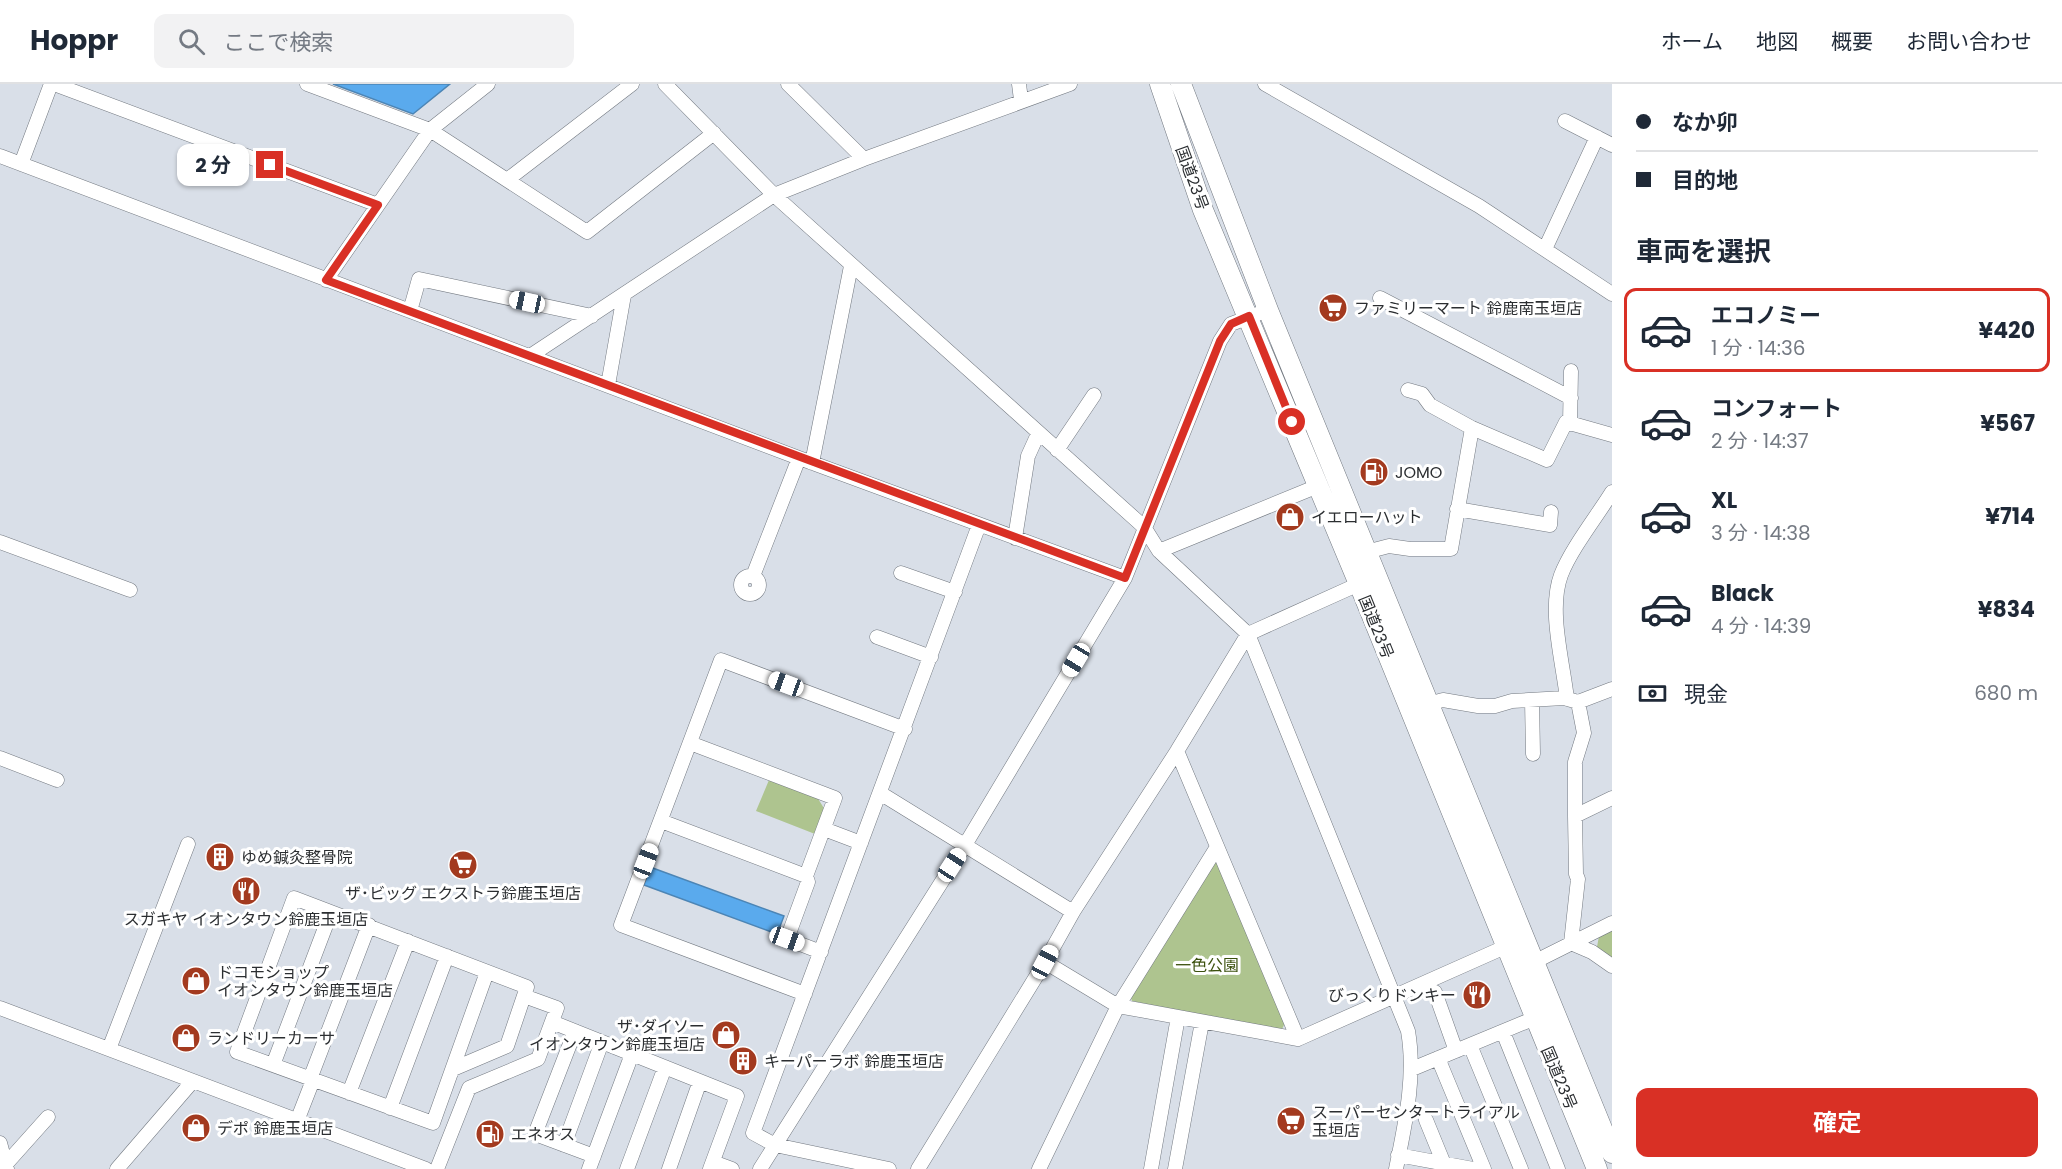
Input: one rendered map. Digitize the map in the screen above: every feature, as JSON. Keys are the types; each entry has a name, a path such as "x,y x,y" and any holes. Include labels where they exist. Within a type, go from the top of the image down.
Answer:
{"highway":[{"name":"国道23号","path":"1160,84 1203,210 1249,316 1597,1169"},
{"name":"国道23号","path":"1181,84 1366,552 1612,1153"}],"street":[{"path":"21,164 52,84 378,205"},
{"path":"307,84 430,130 587,232 714,132"},
{"path":"326,280 430,130 488,84"},
{"path":"507,180 633,84"},
{"path":"665,84 774,195 1144,527 1159,551 1248,634 1408,1031 1412,1069 1397,1162 1444,1164 1473,1169"},
{"path":"1019,84 1021,100"},
{"path":"530,356 774,195 1021,100 1070,84"},
{"path":"1265,84 1479,206 1612,294"},
{"path":"793,85 864,159"},
{"path":"1565,121 1612,145"},
{"path":"1545,249 1597,137"},
{"path":"0,156 806,461 1125,578"},
{"path":"753,576 806,461 851,266"},
{"path":"410,311 419,279 592,316"},
{"path":"608,385 624,295"},
{"path":"1380,297 1571,398"},
{"path":"760,1169 965,845 1125,578 1220,341 1231,324 1269,310"},
{"path":"1570,424 1571,371"},
{"path":"1408,390 1422,394 1430,405 1472,428 1547,460 1566,422 1612,435"},
{"path":"1057,450 1094,395"},
{"path":"1366,552 1389,546 1410,549 1450,549 1472,428"},
{"path":"1015,538 1028,456 1038,434"},
{"path":"1159,551 1318,486"},
{"path":"1571,943 1578,879 1576,874 1575,762 1584,733 1572,700 1562,653 1557,644 1557,603 1562,574 1612,492"},
{"path":"1457,509 1550,525 1551,512"},
{"path":"889,1169 775,1145 753,1133 979,525"},
{"path":"0,542 130,590"},
{"path":"901,573 955,592"},
{"path":"918,1169 1045,962 1073,912 1177,751 1248,634 1359,584"},
{"path":"877,637 931,657"},
{"path":"805,994 621,925 721,660 905,729"},
{"path":"1428,704 1443,700 1478,706 1495,706 1532,700 1572,700 1612,689"},
{"path":"1532,700 1533,754"},
{"path":"690,743 835,798 806,876 808,882 787,939 821,952"},
{"path":"1177,751 1298,1039"},
{"path":"0,758 57,780"},
{"path":"880,793 1073,912"},
{"path":"1575,816 1612,798"},
{"path":"661,821 806,876"},
{"path":"824,829 861,843"},
{"path":"110,1049 188,844"},
{"path":"1039,1169 1118,1006 1217,847"},
{"path":"453,1069 507,1046 527,987 369,925 294,898 237,1052 433,1123 488,972"},
{"path":"273,1065 331,912"},
{"path":"1534,962 1612,923"},
{"path":"297,1121 369,925"},
{"path":"349,1093 408,941"},
{"path":"1571,943 1592,952 1612,966"},
{"path":"1045,962 1118,1006 1298,1039 1505,947"},
{"path":"390,1108 447,956"},
{"path":"1434,992 1456,1051"},
{"path":"437,1169 469,1088 538,1059 557,1008 524,996"},
{"path":"1,1013 110,1049 425,1169"},
{"path":"1151,1169 1178,1017"},
{"path":"1412,1069 1534,1018"},
{"path":"552,1022 737,1096 711,1165 732,1169"},
{"path":"1175,1169 1202,1022"},
{"path":"575,1031 534,1134 564,1145 591,1162 632,1054"},
{"path":"1503,1032 1558,1169"},
{"path":"564,1145 602,1042"},
{"path":"1470,1045 1521,1169"},
{"path":"1438,1058 1484,1169"},
{"path":"627,1169 665,1067"},
{"path":"669,1169 700,1081"},
{"path":"117,1169 192,1082"},
{"path":"7,1166 48,1117"},
{"path":"1426,1120 1444,1164"},
{"path":"0,1143 7,1166"}],"green space":[{"path":"769,780 817,797 825,810 815,834 756,811"},
{"name":"一色公園","path":"1212,863 1219,863 1285,1023 1281,1031 1132,1001 1130,995"},
{"path":"1612,929 1612,958 1597,947 1599,936"}],"water":[{"path":"333,84 450,84 413,114"},
{"path":"650,867 784,916 777,934 644,885"}],"place":[{"name":"ファミリーマート 鈴鹿南玉垣店","path":"1333,308"},
{"name":"JOMO","path":"1374,472"},
{"name":"イエローハット","path":"1290,517"},
{"name":"ゆめ鍼灸整骨院","path":"220,857"},
{"name":"ザ･ビッグ エクストラ鈴鹿玉垣店","path":"463,865"},
{"name":"スガキヤ イオンタウン鈴鹿玉垣店","path":"246,891"},
{"name":"ドコモショップ イオンタウン鈴鹿玉垣店","path":"196,981"},
{"name":"びっくりドンキー","path":"1477,995"},
{"name":"ザ･ダイソー イオンタウン鈴鹿玉垣店","path":"726,1035"},
{"name":"ランドリーカーサ","path":"186,1038"},
{"name":"キーパーラボ 鈴鹿玉垣店","path":"743,1061"},
{"name":"スーパーセンタートライアル 玉垣店","path":"1291,1121"},
{"name":"デポ 鈴鹿玉垣店","path":"196,1128"},
{"name":"エネオス","path":"490,1134"}],"route":[{"path":"270,165 378,205 326,280 1125,578 1220,341 1231,324 1249,316 1292,422"}]}
